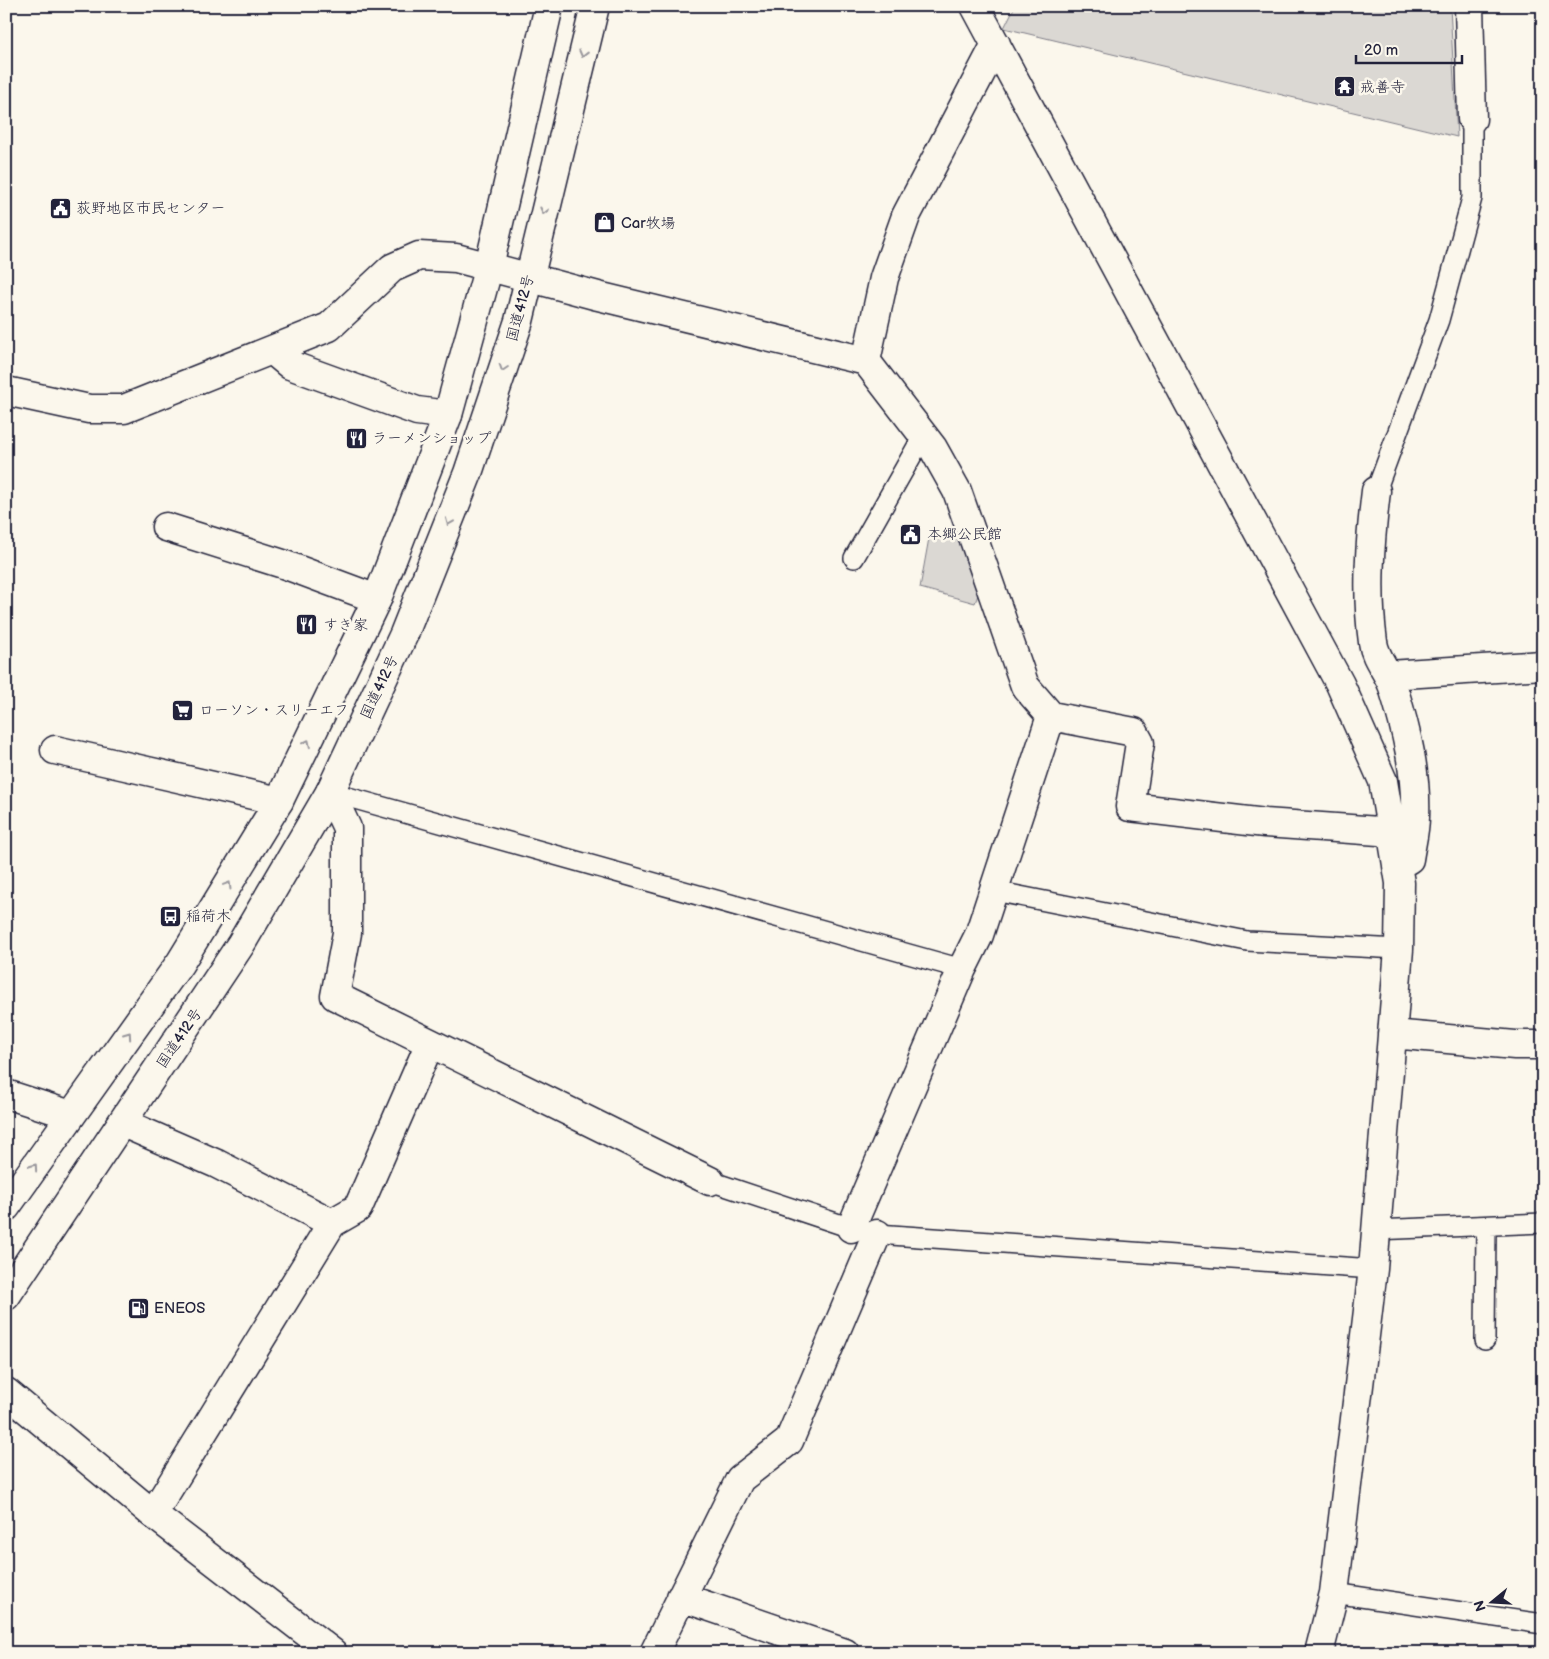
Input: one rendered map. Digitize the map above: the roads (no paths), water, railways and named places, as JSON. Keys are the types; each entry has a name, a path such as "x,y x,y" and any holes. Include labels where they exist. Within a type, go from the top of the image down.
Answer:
{"main road":[{"path":"6,1207 180,963 279,801 376,599 448,415 489,266 549,6"},
{"name":"国道412号","path":"6,1296 240,944 330,792 404,634 468,473 519,321 595,6"},
{"path":"975,6 995,27 1340,684 1383,781 1400,883 1399,949 1373,1269 1334,1593 1319,1653"},
{"path":"1469,6 1472,119"},
{"path":"866,362 884,278 906,216 995,27"},
{"path":"6,391 89,409 124,409 329,326 392,268 419,256 456,258 598,296 866,362 933,448 956,491 1026,686 1051,716 1134,732 1140,743 1130,807 1265,823 1393,832"},
{"path":"272,350 290,365 417,412 448,415"},
{"path":"1376,491 1369,543 1373,644 1380,662 1389,675 1402,716 1414,773 1415,818 1409,859 1397,866"},
{"path":"166,526 283,564 376,599"},
{"path":"1389,675 1543,665"},
{"path":"654,1653 740,1479 789,1441 864,1231 962,968 979,935 1051,716"},
{"path":"55,750 279,801"},
{"path":"330,792 347,828 347,932 335,996 710,1181"},
{"path":"1392,1034 1515,1045 1543,1045"},
{"path":"153,1514 332,1224 358,1208 430,1043"},
{"path":"6,1094 71,1115"},
{"path":"122,1123 217,1164 332,1224"},
{"path":"6,1392 153,1514 333,1653"},
{"path":"681,1597 845,1653"}],"lane":[{"path":"1376,491 1439,320 1472,198 1472,119"},
{"path":"854,558 922,436"},
{"path":"330,792 962,968"},
{"path":"994,891 1247,941 1399,949"},
{"path":"710,1181 864,1231 1373,1269"},
{"path":"1375,1230 1486,1227 1543,1222"},
{"path":"1485,1340 1486,1227"},
{"path":"1334,1593 1543,1624"}],"place":[{"name":"戒善寺","path":"1344,87"},
{"name":"荻野地区市民センター","path":"60,208"},
{"name":"Car牧場","path":"605,223"},
{"name":"ラーメンショップ","path":"356,438"},
{"name":"本郷公民館","path":"911,534"},
{"name":"すき家","path":"307,625"},
{"name":"ローソン・スリーエフ","path":"183,710"},
{"name":"稲荷木","path":"170,916"},
{"name":"ENEOS","path":"138,1308"}]}
